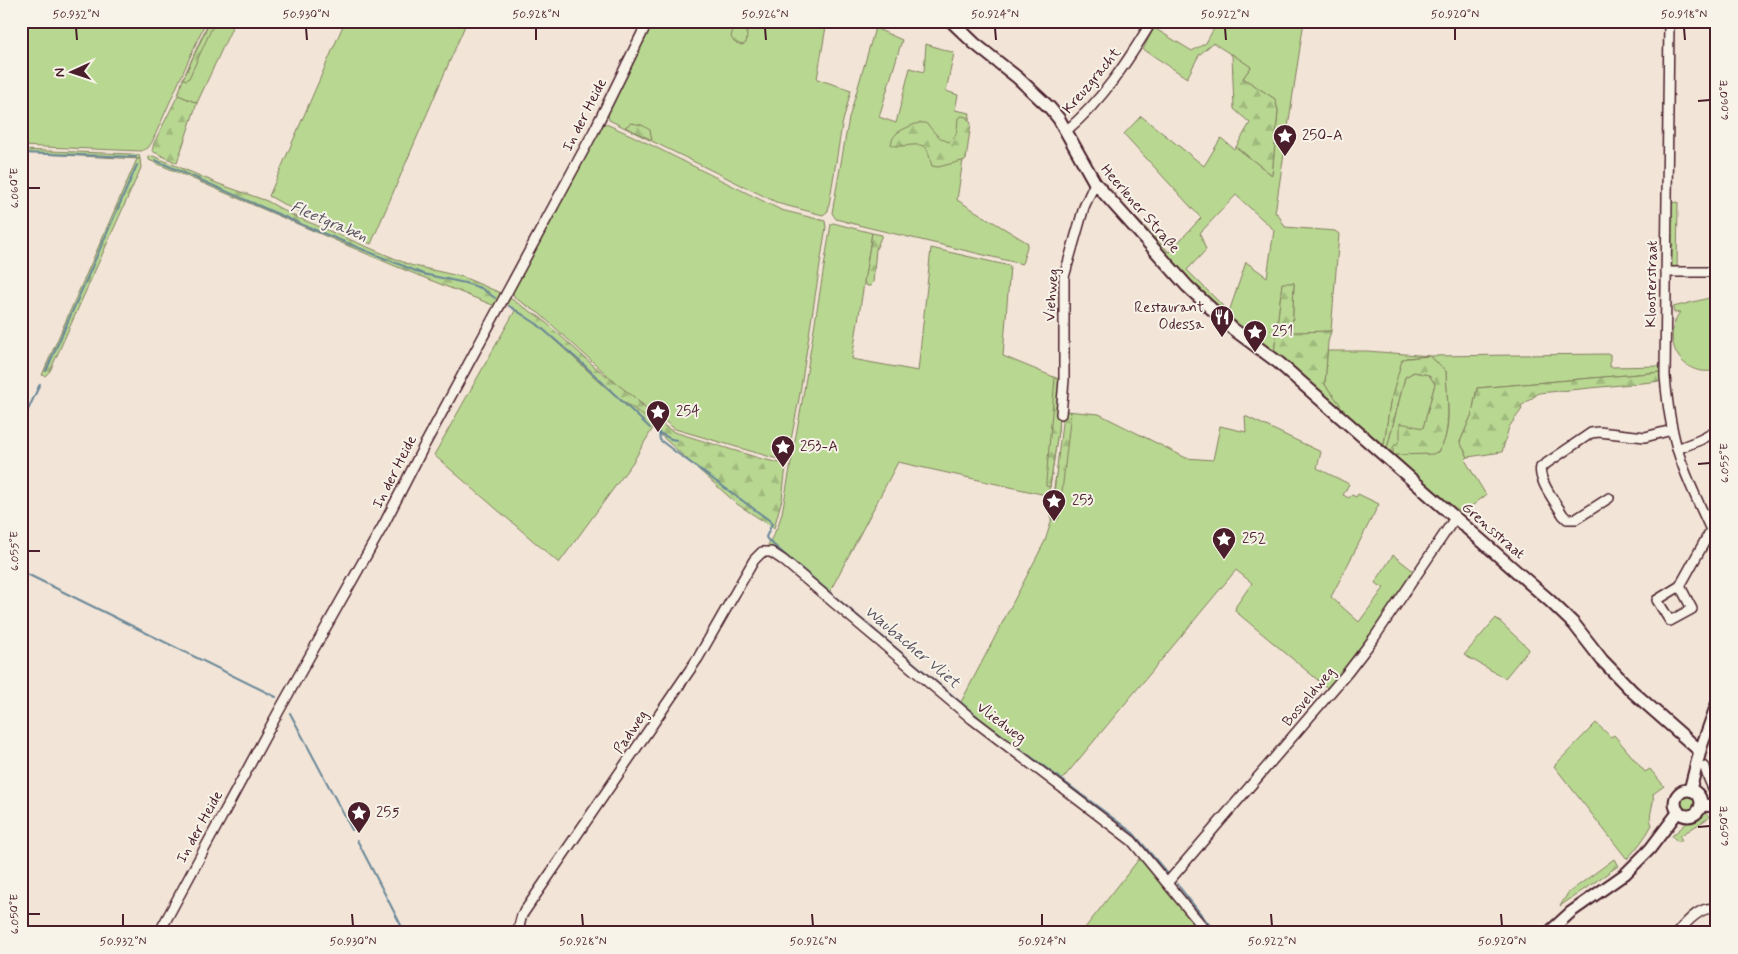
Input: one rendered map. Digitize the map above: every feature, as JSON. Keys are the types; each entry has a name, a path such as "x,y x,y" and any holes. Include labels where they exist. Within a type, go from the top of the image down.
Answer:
{"main road":[{"name":"Heerlener Straße","path":"951,21 1050,108 1066,131 1095,183 1188,286 1227,324 1254,345"},
{"name":"Grensstraat","path":"1254,345 1279,363 1550,601 1574,624 1602,660 1633,692 1700,751"},
{"path":"1690,790 1693,772 1700,751"},
{"path":"1690,790 1698,794 1701,805 1697,813 1684,816 1678,812 1675,803 1676,797 1681,792 1690,790"},
{"path":"1701,805 1717,806"}],"street":[{"name":"In der Heide","path":"159,933 280,709 384,524 594,131 648,21"},
{"name":"Kreuzgracht","path":"1066,131 1078,122 1122,69 1152,21"},
{"name":"Kloosterstraat","path":"1669,21 1665,376 1667,407 1683,469 1714,533"},
{"name":"Viehweg","path":"1061,414 1064,380 1064,277 1084,207 1095,183"},
{"path":"1666,272 1717,272"},
{"path":"1609,498 1576,519 1567,519 1562,514 1541,478 1541,466 1592,433 1599,432 1645,437 1672,430"},
{"path":"1677,449 1717,431"},
{"name":"Bosveldweg","path":"1168,882 1348,672 1374,638 1455,518"},
{"path":"1680,586 1714,533"},
{"name":"Vliedweg","path":"762,552 771,552 783,560 972,719 1123,833 1137,846 1168,882 1208,933"},
{"name":"Padweg","path":"521,929 522,916 698,658 754,560 762,552"},
{"path":"1700,751 1717,703"},
{"path":"1705,767 1709,782 1717,797"},
{"path":"1548,933 1571,912 1630,869 1657,841 1678,812"},
{"path":"1677,933 1690,918 1706,908 1712,908 1717,911"}],"green space":[{"path":"21,21 206,21 152,142 148,148 141,151 21,146"},
{"path":"209,21 235,21 197,103 178,95 183,79"},
{"path":"210,21 215,21 189,78 187,80 183,79"},
{"path":"345,21 467,21 371,244 296,211 269,196"},
{"path":"650,21 827,21 817,79 851,90 842,125 828,211 823,215 780,204 609,120 607,110"},
{"path":"735,21 746,21 747,40 742,45 734,42 731,37"},
{"path":"1218,21 1304,21 1275,213 1278,214 1285,227 1335,231 1339,234 1331,331 1292,333 1294,283 1282,284 1274,354 1215,308 1127,213 1129,212 1134,216 1169,252 1201,218 1124,134 1141,116 1204,166 1221,138 1234,149 1236,147 1272,175 1278,111 1275,99 1243,78 1251,67 1213,43 1199,55 1187,78 1143,49 1154,28 1192,51 1206,43","holes":["1236,195 1274,230 1267,277 1246,262 1229,312 1187,270 1206,250 1200,233"]},
{"path":"875,28 902,40 879,117 896,123 910,68 924,72 926,44 954,53 946,91 958,95 955,110 970,113 957,200 1028,243 1022,264 862,226 836,219 832,213 849,118"},
{"path":"1232,54 1251,67 1243,78 1275,99 1278,111 1272,175 1236,147 1250,123 1234,109"},
{"path":"178,95 197,103 177,163 152,151 154,143"},
{"path":"966,117 971,123 966,160 938,167 932,166 928,151 924,146 891,145 893,138 898,132 920,123 929,125 935,133 949,142 956,135 958,118"},
{"path":"631,123 642,125 650,130 652,140 625,127"},
{"path":"601,124 606,124 633,136 781,210 825,221 826,227 799,399 787,460 781,460 675,429 626,392 540,314 515,298 512,291"},
{"path":"21,150 132,154 139,155 140,159 21,153"},
{"path":"153,156 219,184 267,201 292,215 410,265 463,277 503,294 495,306 395,266 149,160 149,157"},
{"path":"137,159 140,159 141,168 50,371 45,376 42,375"},
{"path":"1678,202 1677,270 1669,270 1670,203"},
{"path":"831,224 872,233 852,359 918,371 931,248 1010,266 1003,356 1061,380 1058,431 1050,487 1046,495 898,462 828,595 766,549 778,526 782,513"},
{"path":"872,233 882,235 876,249 873,283 867,286 864,282"},
{"path":"1282,283 1294,283 1292,332 1331,331 1328,342 1325,385 1340,404 1340,409 1274,354"},
{"path":"1717,296 1717,370 1704,371 1693,369 1684,363 1673,345 1674,323 1680,312 1674,313 1673,307"},
{"path":"508,297 541,318 594,366 634,397 658,421 654,426 601,383 534,322 504,303"},
{"path":"516,309 529,317 616,396 645,416 654,426 633,462 559,563 434,455"},
{"path":"1327,351 1367,351 1430,356 1406,358 1390,403 1384,445 1340,409 1339,404 1325,385"},
{"path":"1610,354 1610,367 1661,366 1661,372 1477,388 1472,414 1460,442 1468,457 1465,460 1486,495 1460,515 1387,448 1405,377 1414,372 1429,375 1435,384 1423,429 1400,440 1393,447 1427,454 1438,452 1443,443 1448,423 1446,371 1430,356"},
{"path":"1430,356 1446,371 1448,416 1444,440 1440,449 1433,454 1393,455 1393,447 1400,440 1400,423 1423,428 1435,384 1429,375 1414,372 1405,377 1387,448 1384,445 1390,403 1402,360"},
{"path":"1661,372 1662,381 1539,393 1521,406 1522,409 1509,427 1502,452 1468,457 1460,442 1472,414 1477,388"},
{"path":"1055,378 1061,380 1058,431 1050,487 1046,486 1046,482"},
{"path":"1066,411 1099,414 1186,458 1213,460 1220,426 1246,432 1245,416 1321,452 1317,468 1349,484 1343,495 1349,498 1352,495 1356,497 1358,494 1379,504 1331,597 1359,622 1384,588 1375,583 1393,555 1416,573 1331,691 1235,611 1236,606 1252,583 1236,570 1060,782 959,706 1045,541 1051,522 1054,488"},
{"path":"1066,411 1071,412 1059,518 1057,520 1051,519 1063,414"},
{"path":"661,424 674,432 762,459 785,464 782,499 774,528 737,504 657,432"},
{"path":"1496,618 1529,649 1505,678 1464,655"},
{"path":"1596,723 1611,737 1614,735 1645,772 1650,769 1664,786 1653,794 1650,817 1652,825 1641,843 1627,859 1554,766"},
{"path":"1684,795 1690,795 1695,800 1693,809 1684,811 1679,806 1679,800"},
{"path":"1705,813 1710,817 1680,836 1682,841 1677,841 1672,836 1688,822"},
{"path":"1143,854 1204,933 1081,933"},
{"path":"1614,859 1618,866 1560,906 1568,893"}],"waterway":[{"name":"Fleetgraben","path":"21,153 136,157"},
{"name":"Fleetgraben","path":"155,160 303,225 423,274 481,288 495,298"},
{"path":"46,371 137,165"},
{"name":"Fleetgraben","path":"509,306 537,324 584,365 650,428"},
{"path":"21,425 40,384"},
{"name":"Waubacher Vliet","path":"659,433 660,440 769,520 772,524 766,537 783,553 983,721 1133,833 1168,874"},
{"name":"Fleetgraben","path":"659,433 677,440"},
{"path":"21,571 276,697"},
{"path":"290,713 352,830"},
{"path":"357,840 405,933"},
{"name":"Waubacher Vliet","path":"1177,884 1216,933"},
{"path":"525,929 529,933"}],"place":[{"name":"250-A","path":"1285,157"},
{"name":"Restaurant Odessa","path":"1222,338"},
{"name":"251","path":"1255,353"},
{"name":"254","path":"658,433"},
{"name":"253-A","path":"783,468"},
{"name":"253","path":"1054,522"},
{"name":"252","path":"1224,560"},
{"name":"255","path":"359,834"}]}
